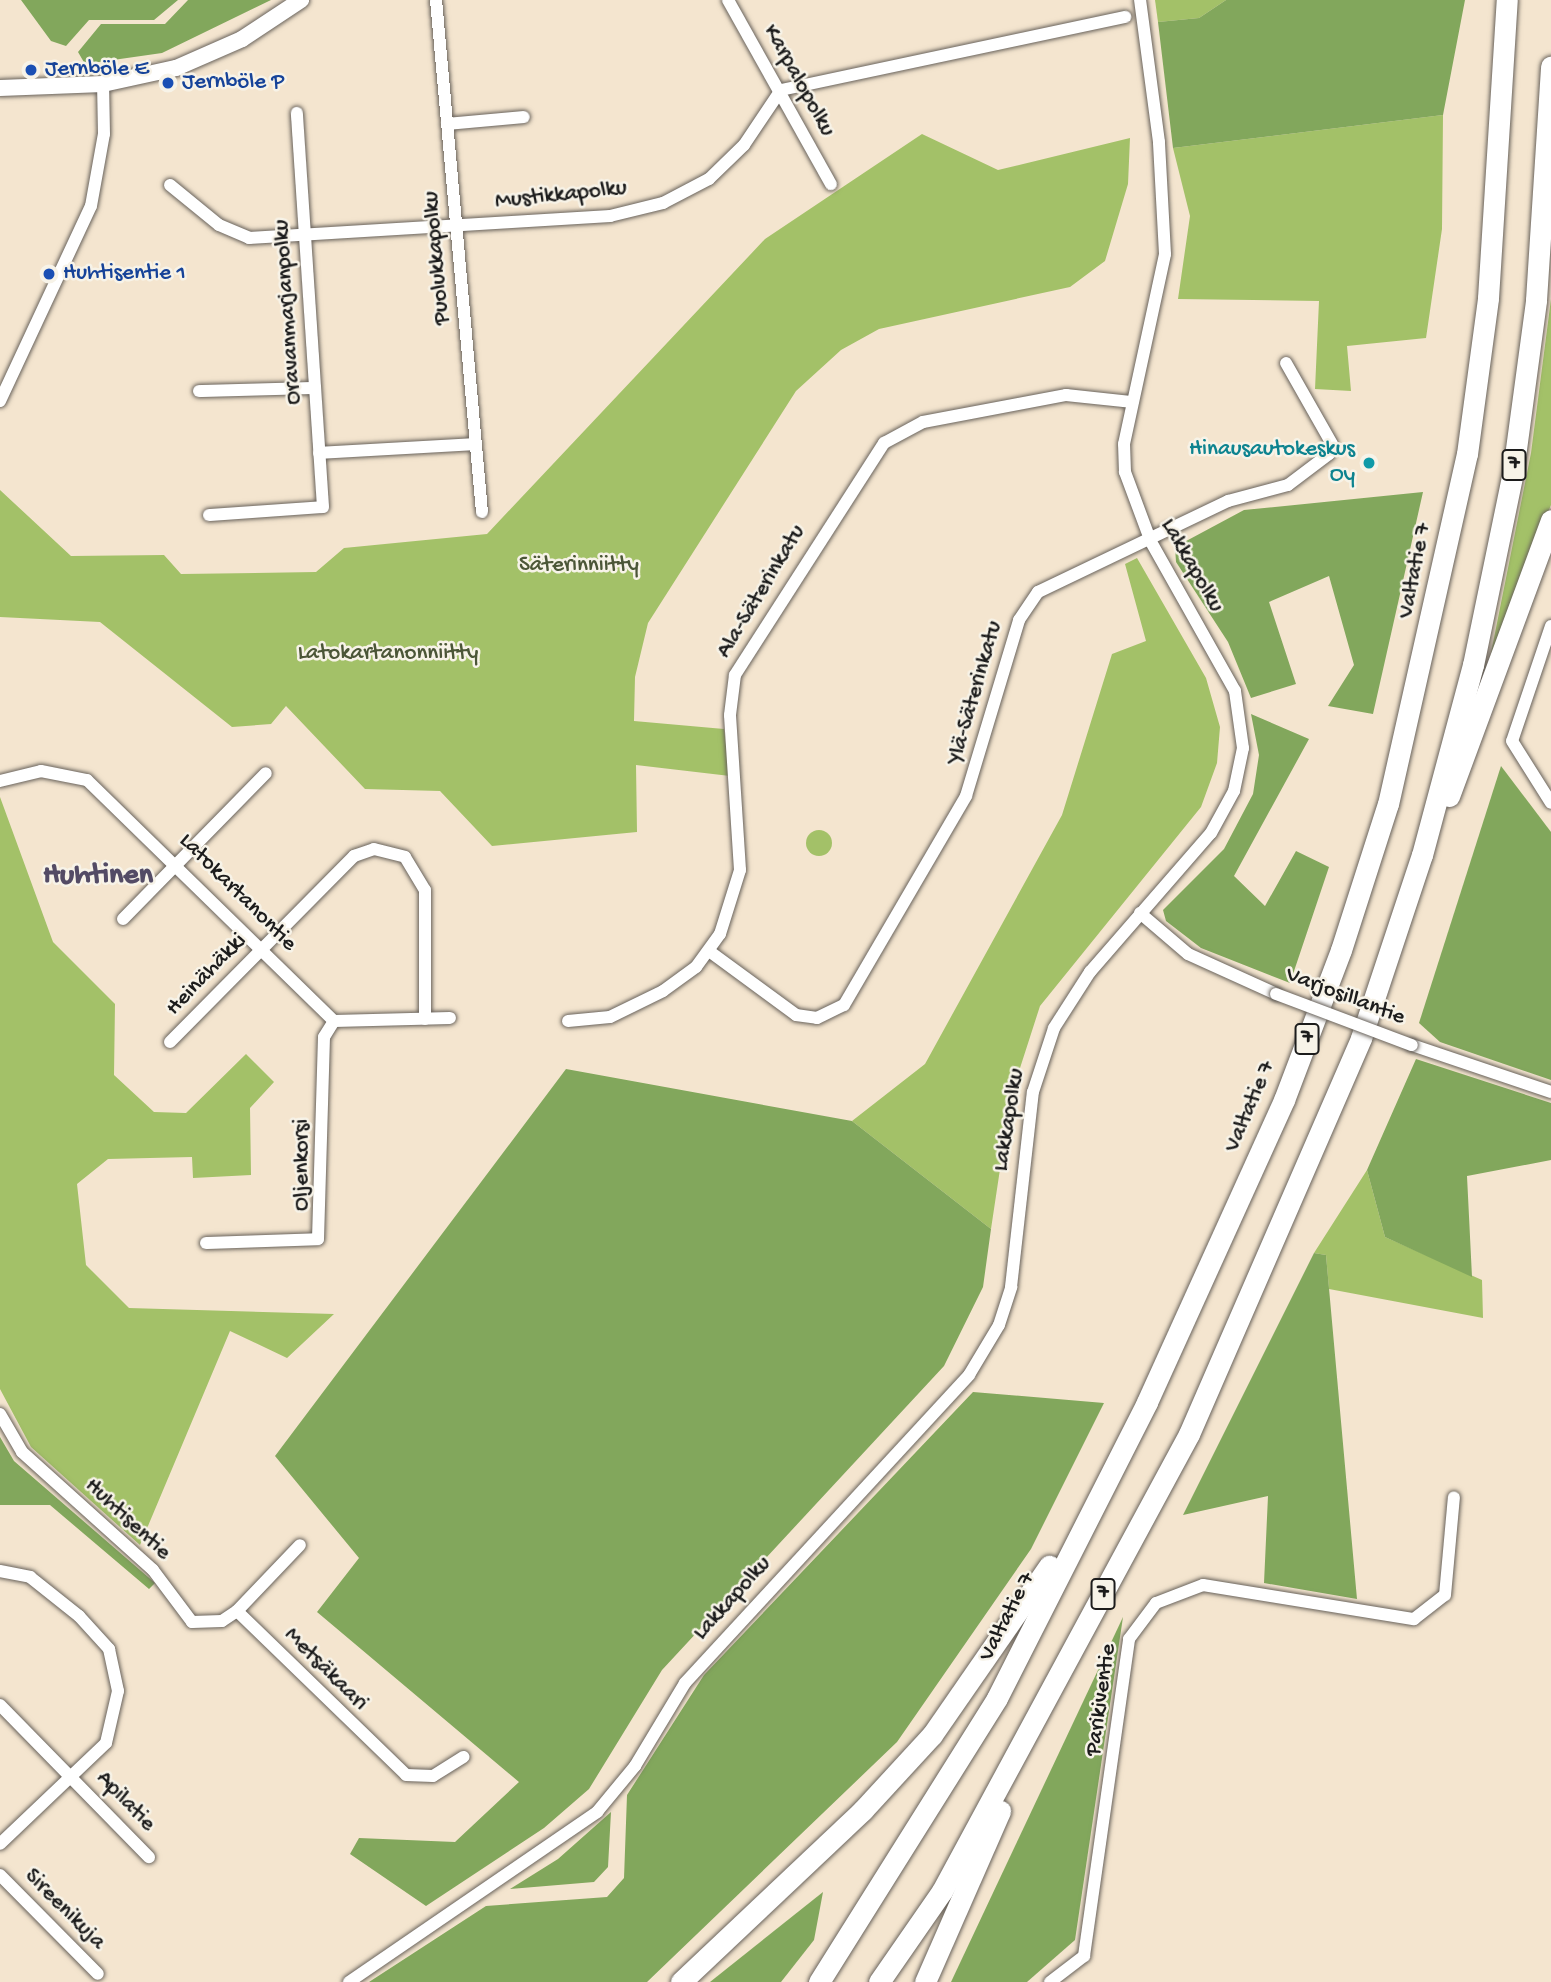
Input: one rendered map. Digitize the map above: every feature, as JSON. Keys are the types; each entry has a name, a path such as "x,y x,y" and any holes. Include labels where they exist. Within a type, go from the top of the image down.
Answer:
{"highway":[{"name":"Valtatie 7","path":"819,1982 997,1698 1147,1402 1284,1100 1388,804 1466,454 1488,298 1507,0"},
{"name":"7","path":"879,1982 942,1891 1057,1681 1200,1409 1361,1038 1422,855 1473,665 1513,471 1536,300 1551,66"},
{"path":"1422,855 1457,778 1551,520"},
{"path":"681,1982 863,1810 932,1735 1012,1627 1147,1402"},
{"path":"925,1982 1057,1681"}],"street":[{"path":"0,88 103,84 176,68 242,39 301,0"},
{"name":"Puolukkapolku","path":"436,0 482,512"},
{"name":"Karpalopolku","path":"728,0 781,90 831,184"},
{"name":"Lakkapolku","path":"349,1982 597,1812 635,1766 685,1684 969,1375 999,1325 1011,1287 1043,1052 1077,989 1140,912 1211,833 1234,791 1243,748 1229,676 1151,542 1125,472 1131,402 1160,287 1166,226 1140,0"},
{"path":"781,90 1125,17"},
{"path":"0,401 91,206 103,145 103,84"},
{"name":"Mustikkapolku","path":"170,185 236,234 305,236 610,216 663,203 709,179 744,145 781,90"},
{"name":"Oravanmarjanpolku","path":"209,515 323,507 297,113"},
{"path":"447,124 524,117"},
{"name":"Ylä-Säterinkatu","path":"709,951 796,1015 817,1018 844,1005 966,796 1027,606 1048,583 1151,542 1228,501 1288,485 1329,454 1332,444 1286,363"},
{"path":"200,391 315,388"},
{"name":"Ala-Säterinkatu","path":"568,1021 610,1017 645,1002 709,951 729,912 740,870 730,715 736,675 874,454 898,433 923,422 1066,395 1131,402"},
{"path":"319,453 475,444"},
{"path":"1551,626 1512,741 1551,803"},
{"name":"Latokartanontie","path":"0,781 41,771 88,780 178,864 334,1021"},
{"path":"123,919 266,773"},
{"name":"Heinähäkki","path":"170,1042 354,856 394,851 417,869 425,890 425,1019"},
{"name":"Varjosillantie","path":"1140,912 1188,954 1276,994 1412,1045 1551,1092"},
{"path":"334,1021 450,1018"},
{"name":"Oljenkorsi","path":"206,1242 318,1239 324,1037 334,1021"},
{"name":"Huhtisentie","path":"0,1414 22,1452 153,1570 185,1618 206,1624 237,1611"},
{"name":"Parikiventie","path":"1050,1982 1084,1956 1129,1639 1156,1603 1203,1585 1414,1619 1445,1595 1454,1497"},
{"path":"237,1611 300,1545"},
{"path":"0,1572 30,1577 52,1592 114,1661 113,1729 71,1776 0,1844"},
{"name":"Metsäkaari","path":"237,1611 405,1775 433,1776 463,1756"},
{"name":"Apilatie","path":"0,1705 149,1857"},
{"name":"Sireenikuja","path":"0,1875 98,1974"}],"green space":[{"path":"21,0 178,0 154,20 89,20 66,46 51,41"},
{"path":"188,0 271,0 162,53 85,64 78,52 101,24 165,24"},
{"path":"1155,0 1226,0 1199,18 1158,22"},
{"path":"1226,0 1465,0 1443,115 1173,148 1158,22 1199,18"},
{"path":"1443,115 1442,229 1426,338 1347,346 1351,391 1315,389 1319,301 1178,299 1190,216 1173,148"},
{"name":"Säterinniitty","path":"922,134 998,170 1130,138 1128,184 1105,261 1070,287 879,329 841,350 796,391 648,623 635,677 634,721 724,729 730,776 636,765 637,832 492,846 440,791 365,789 286,706 271,724 232,727 100,622 0,617 0,490 71,556 164,555 181,574 316,572 344,548 487,534 765,239"},
{"path":"1551,299 1551,505 1490,658 1531,453"},
{"path":"1423,492 1373,714 1328,706 1354,665 1329,576 1269,602 1296,684 1251,698 1228,642 1176,562 1175,547 1244,510"},
{"path":"1137,558 1206,678 1220,727 1217,763 1201,807 1040,1006 1011,1096 991,1229 852,1121 925,1064 1062,815 1112,654 1146,641 1125,564"},
{"path":"1251,714 1309,739 1234,876 1265,906 1296,851 1329,867 1290,983 1201,948 1166,921 1163,910 1224,849 1253,794 1259,755"},
{"path":"1501,766 1551,832 1551,1080 1440,1042 1419,1023"},
{"path":"0,797 53,942 115,1004 114,1075 154,1112 186,1113 246,1054 274,1082 250,1108 251,1175 193,1178 192,1157 108,1159 77,1184 86,1265 129,1308 334,1314 287,1358 230,1331 140,1545 31,1447 0,1389"},
{"path":"819,830 828,834 832,843 828,852 819,856 810,852 806,843 810,834"},
{"path":"1416,1059 1551,1103 1551,1160 1467,1176 1472,1277 1385,1237 1367,1170"},
{"path":"566,1069 852,1121 991,1229 983,1287 944,1366 662,1670 589,1789 544,1828 426,1906 350,1854 359,1838 455,1842 519,1782 317,1612 359,1558 275,1456"},
{"path":"1367,1170 1385,1237 1482,1280 1483,1318 1329,1289 1326,1255 1314,1253"},
{"path":"1314,1253 1326,1255 1357,1599 1264,1583 1268,1496 1183,1515"},
{"path":"973,1392 1104,1403 1031,1549 897,1742 647,1982 369,1982 486,1906 607,1897 624,1878 627,1795 704,1675"},
{"path":"0,1437 14,1461 155,1583 149,1589 50,1505 0,1505"},
{"path":"1123,1617 1075,1940 1027,1982 951,1982"},
{"path":"611,1812 608,1867 594,1882 510,1889 558,1859"},
{"path":"823,1892 814,1940 781,1982 710,1982"}],"place":[{"name":"Jernböle E","path":"31,70"},
{"name":"Jernböle P","path":"168,83"},
{"name":"Huhtisentie 1","path":"49,274"},
{"name":"Hinausautokeskus Oy","path":"1369,463"}],"district":[{"name":"Huhtinen","path":"98,877"}],"park label":[{"name":"Latokartanonniitty","path":"388,654"}]}
